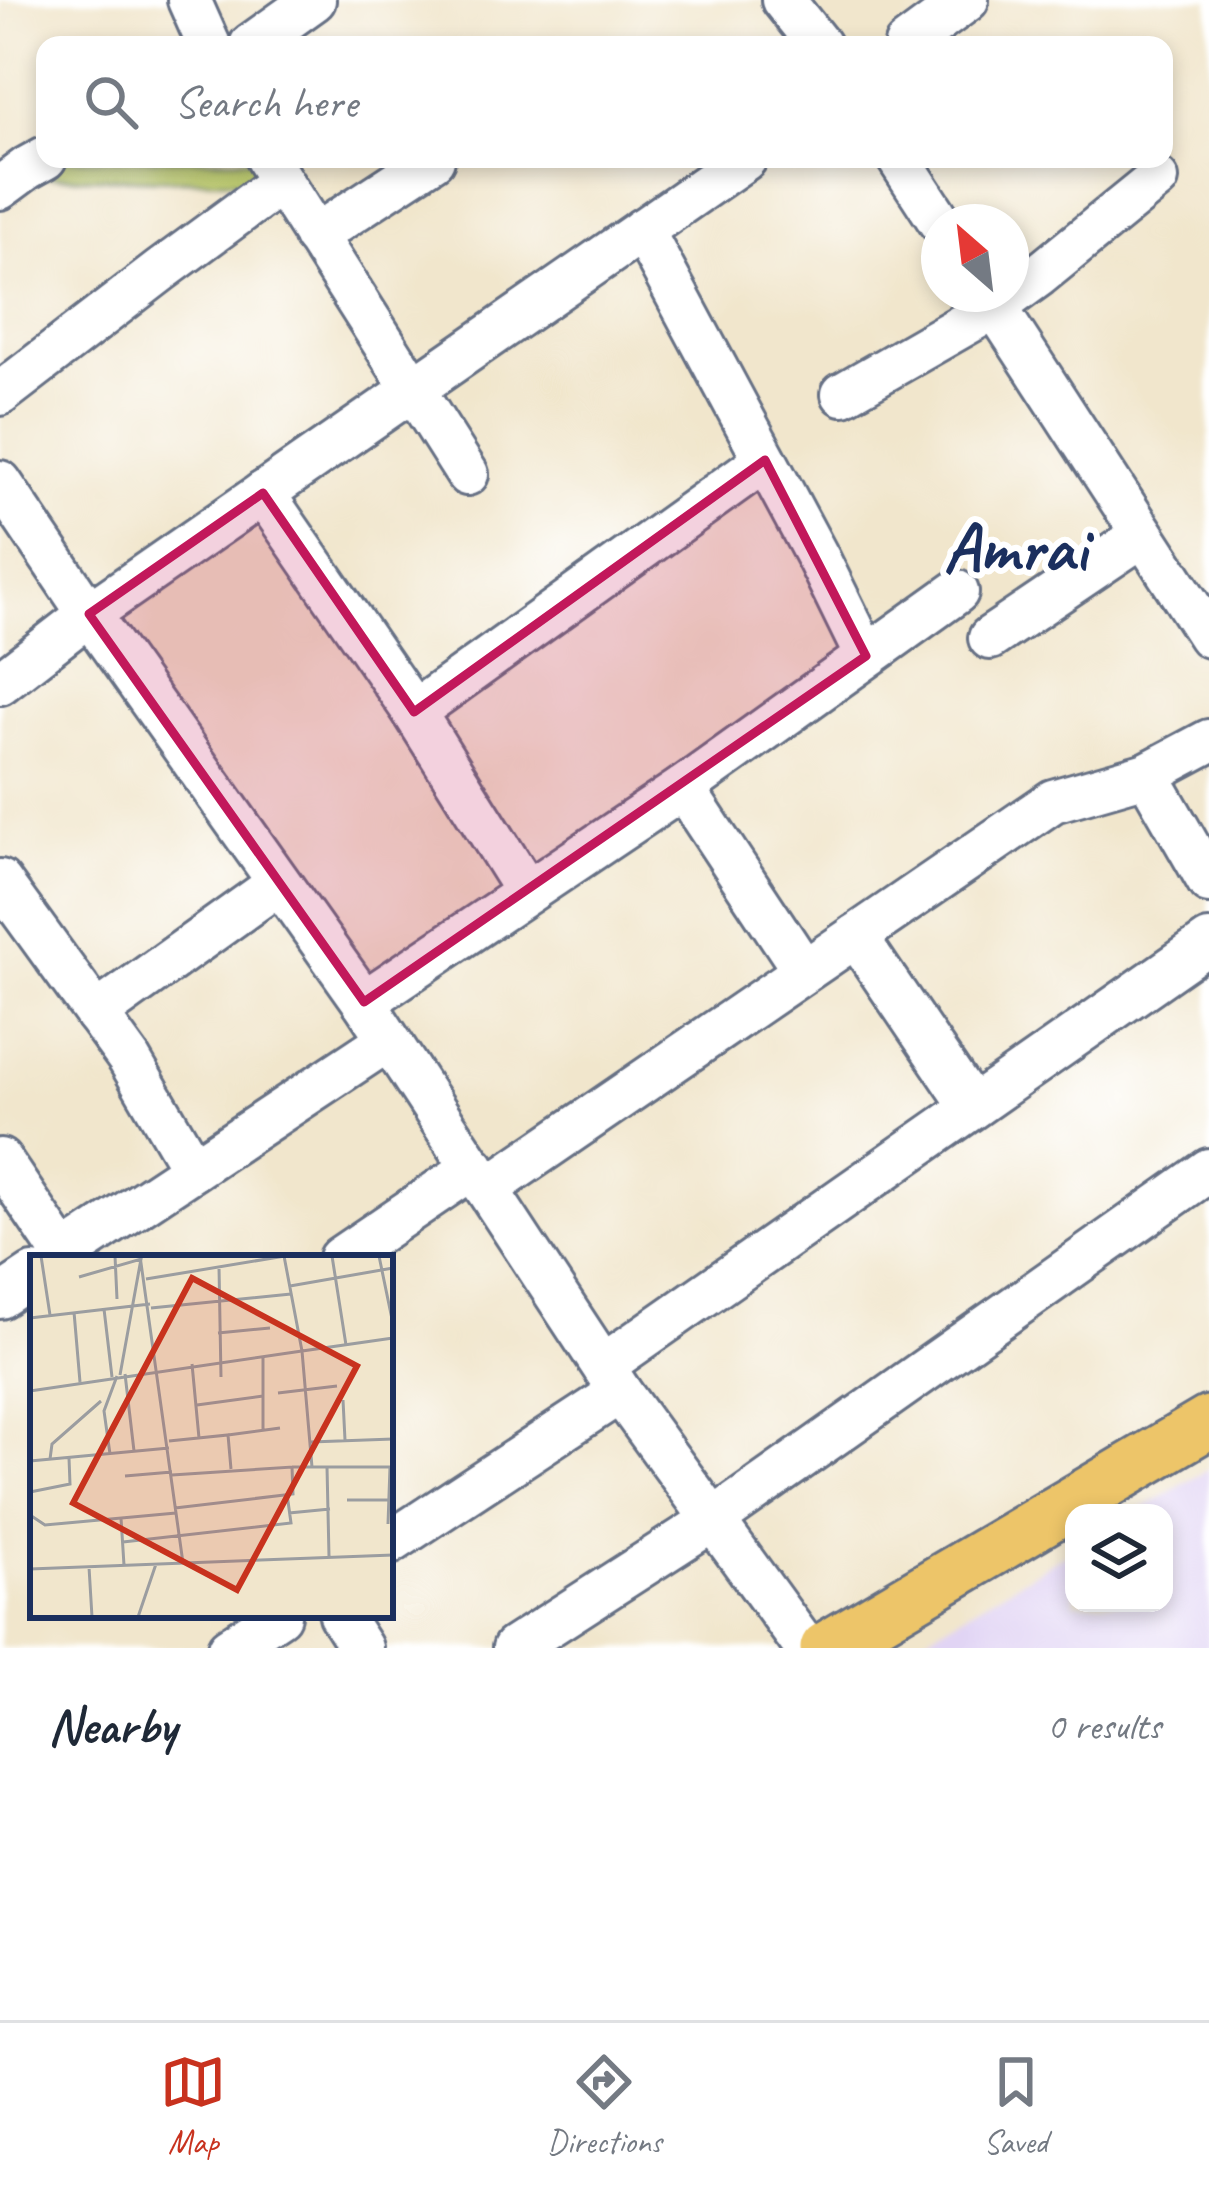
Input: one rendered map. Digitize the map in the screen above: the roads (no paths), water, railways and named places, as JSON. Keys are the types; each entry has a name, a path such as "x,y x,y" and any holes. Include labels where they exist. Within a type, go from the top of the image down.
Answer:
{"main road":[{"path":"826,1648 1209,1422"}],"street":[{"path":"189,0 205,36"},
{"path":"264,36 314,0"},
{"path":"783,0 812,36"},
{"path":"918,36 968,0"},
{"path":"0,188 36,164"},
{"path":"315,236 419,168"},
{"path":"0,683 89,614 732,168"},
{"path":"905,168 928,204"},
{"path":"0,394 160,271 274,171 467,474"},
{"path":"1029,280 1157,179"},
{"path":"643,230 866,656"},
{"path":"843,394 972,312"},
{"path":"999,312 1143,535 1191,572 1209,636"},
{"path":"414,712 765,460"},
{"path":"0,482 364,1002 612,1379 806,1648"},
{"path":"263,493 414,712 527,892"},
{"path":"990,638 1143,535"},
{"path":"364,1002 683,788 957,592"},
{"path":"345,1255 481,1178 804,971 1053,801 1147,774 1209,741"},
{"path":"1147,774 1209,882"},
{"path":"683,788 804,971"},
{"path":"0,881 129,1059 194,1169"},
{"path":"96,1014 279,883"},
{"path":"856,936 972,1107"},
{"path":"393,1541 972,1107 1206,950"},
{"path":"64,1255 388,1040"},
{"path":"0,1160 48,1255"},
{"path":"514,1648 713,1520 1209,1169"},
{"path":"0,1297 30,1277"},
{"path":"229,1648 274,1618"},
{"path":"342,1618 361,1648"}],"district":[{"name":"Amrai","path":"1015,548"}]}
